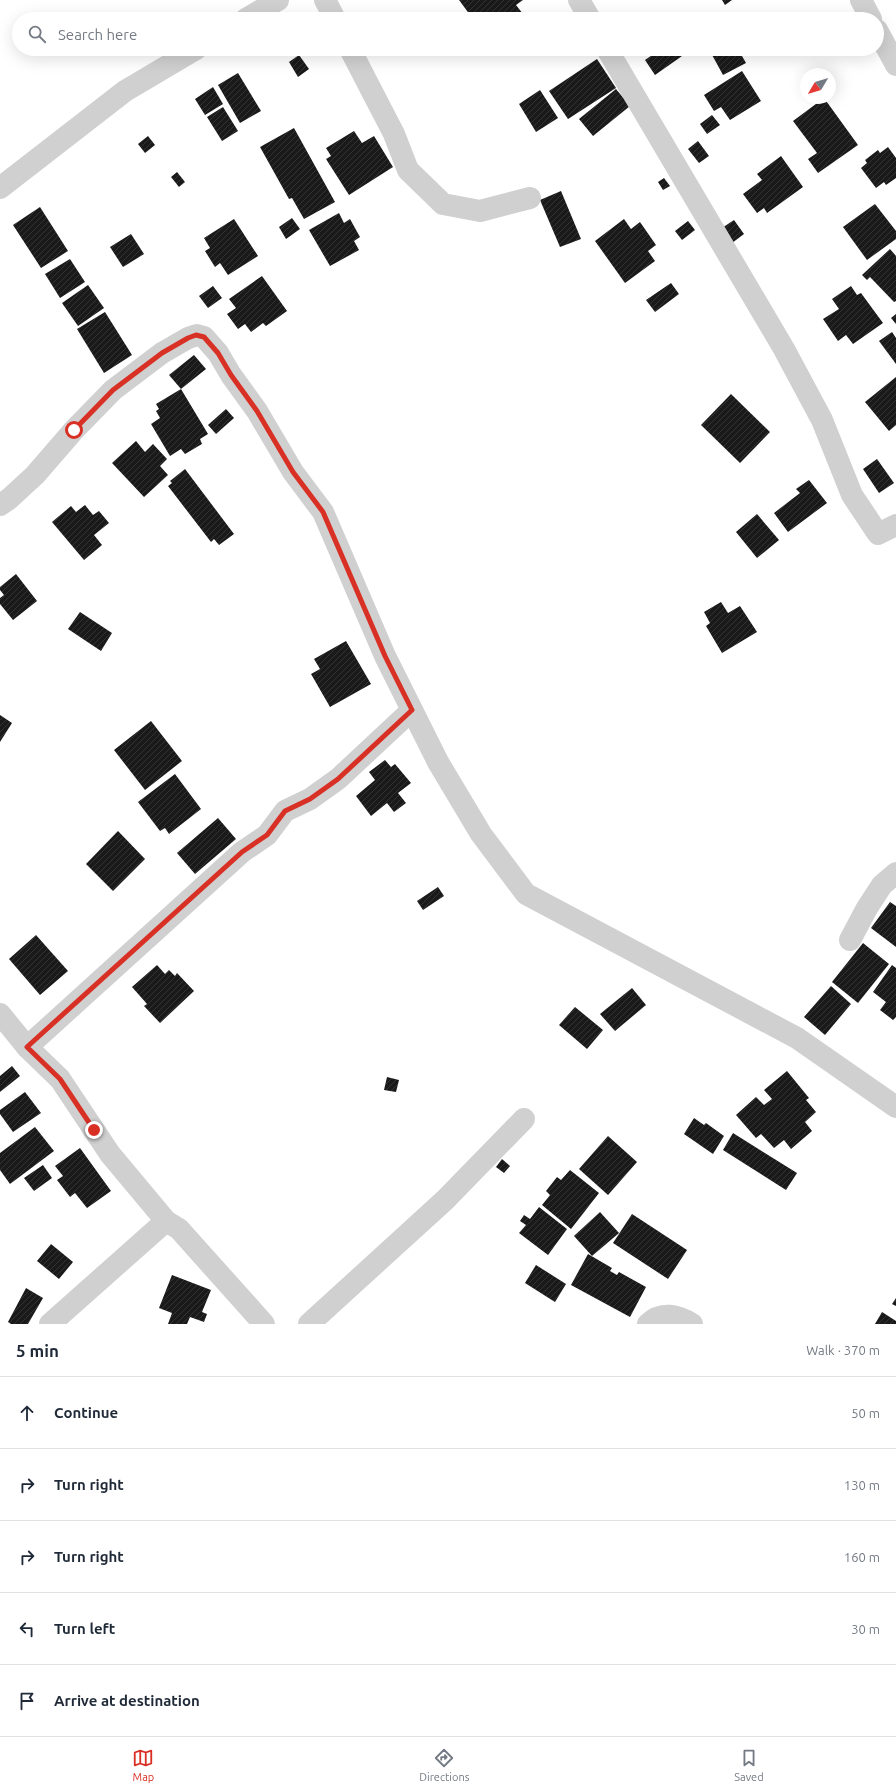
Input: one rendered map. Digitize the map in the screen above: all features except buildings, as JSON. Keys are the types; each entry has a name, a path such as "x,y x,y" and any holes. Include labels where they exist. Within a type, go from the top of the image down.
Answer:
{"street":[{"path":"258,12 278,0"},
{"path":"325,0 331,12"},
{"path":"579,0 586,12"},
{"path":"861,0 867,12"},
{"path":"884,43 896,65"},
{"path":"0,188 125,91 184,56"},
{"path":"354,56 394,134 408,170 443,204 480,211 530,198"},
{"path":"611,56 784,349 822,420 852,495 878,534 896,525"},
{"path":"0,505 9,499 34,475 74,430 113,390 169,349 196,335 204,337 218,353 231,375 257,411 293,472 323,512 385,656 438,762 481,834 526,894 797,1038 896,1108"},
{"path":"27,1047 242,852 267,835 285,811 310,799 338,779 412,710"},
{"path":"850,940 866,908 882,886 896,873"},
{"path":"0,1014 27,1047 60,1079 110,1154 166,1221 179,1229 264,1324"},
{"path":"309,1324 445,1200 524,1119"},
{"path":"50,1324 166,1221"},
{"path":"648,1324 654,1318 670,1315 684,1319 692,1324"}],"route":[{"path":"74,430 113,390 162,353 188,338 196,335 201,335 204,337 212,344 231,375 257,411 293,472 323,512 385,656 412,710 338,779 310,799 285,811 267,835 242,852 27,1047 60,1079 94,1130"}]}
